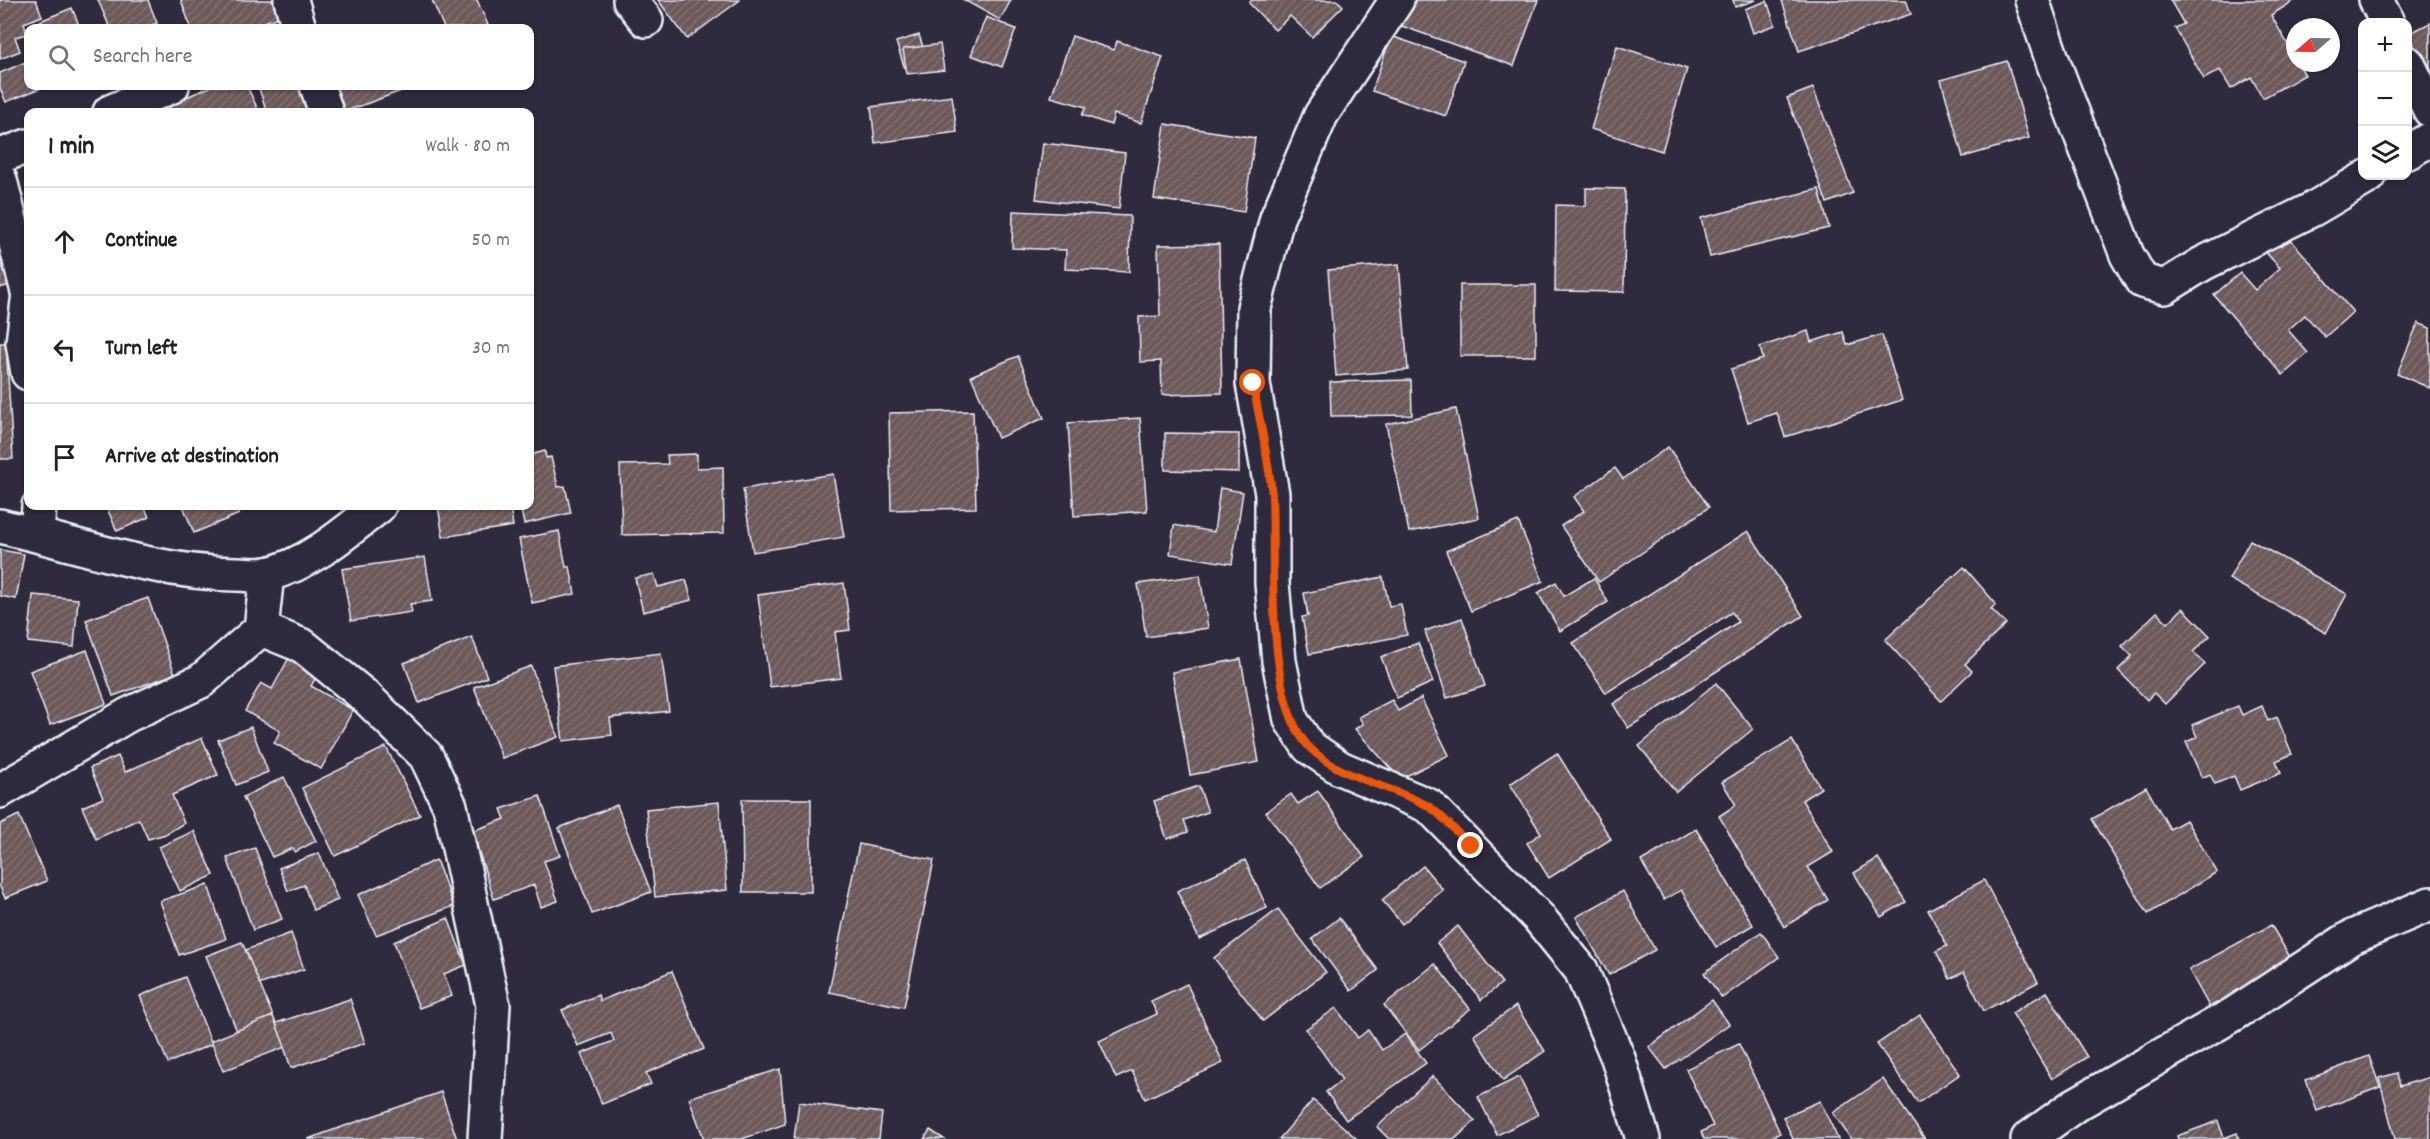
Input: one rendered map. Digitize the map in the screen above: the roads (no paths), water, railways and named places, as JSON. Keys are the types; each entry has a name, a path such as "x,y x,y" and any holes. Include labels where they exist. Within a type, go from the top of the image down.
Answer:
{"street":[{"path":"291,0 298,24"},
{"path":"1396,0 1321,115 1277,218 1254,308 1253,383 1272,494 1272,583 1279,661 1291,720 1310,747 1340,768 1429,807 1539,918 1581,970 1618,1058 1643,1139"},
{"path":"2032,0 2127,255 2142,281 2165,287 2202,264 2313,209 2362,180"},
{"path":"2376,0 2385,18"},
{"path":"2412,72 2430,110"},
{"path":"120,108 162,90"},
{"path":"318,90 325,108"},
{"path":"2412,150 2430,139"},
{"path":"0,156 24,147"},
{"path":"0,180 24,276"},
{"path":"0,526 38,520 133,560 205,573 267,574 305,560 343,535 374,510"},
{"path":"0,791 128,715 201,681 261,629 267,574"},
{"path":"261,629 303,646 366,698 426,756 450,806 493,1005 485,1139"},
{"path":"2028,1139 2076,1105 2234,1014 2350,938 2430,904"}]}
